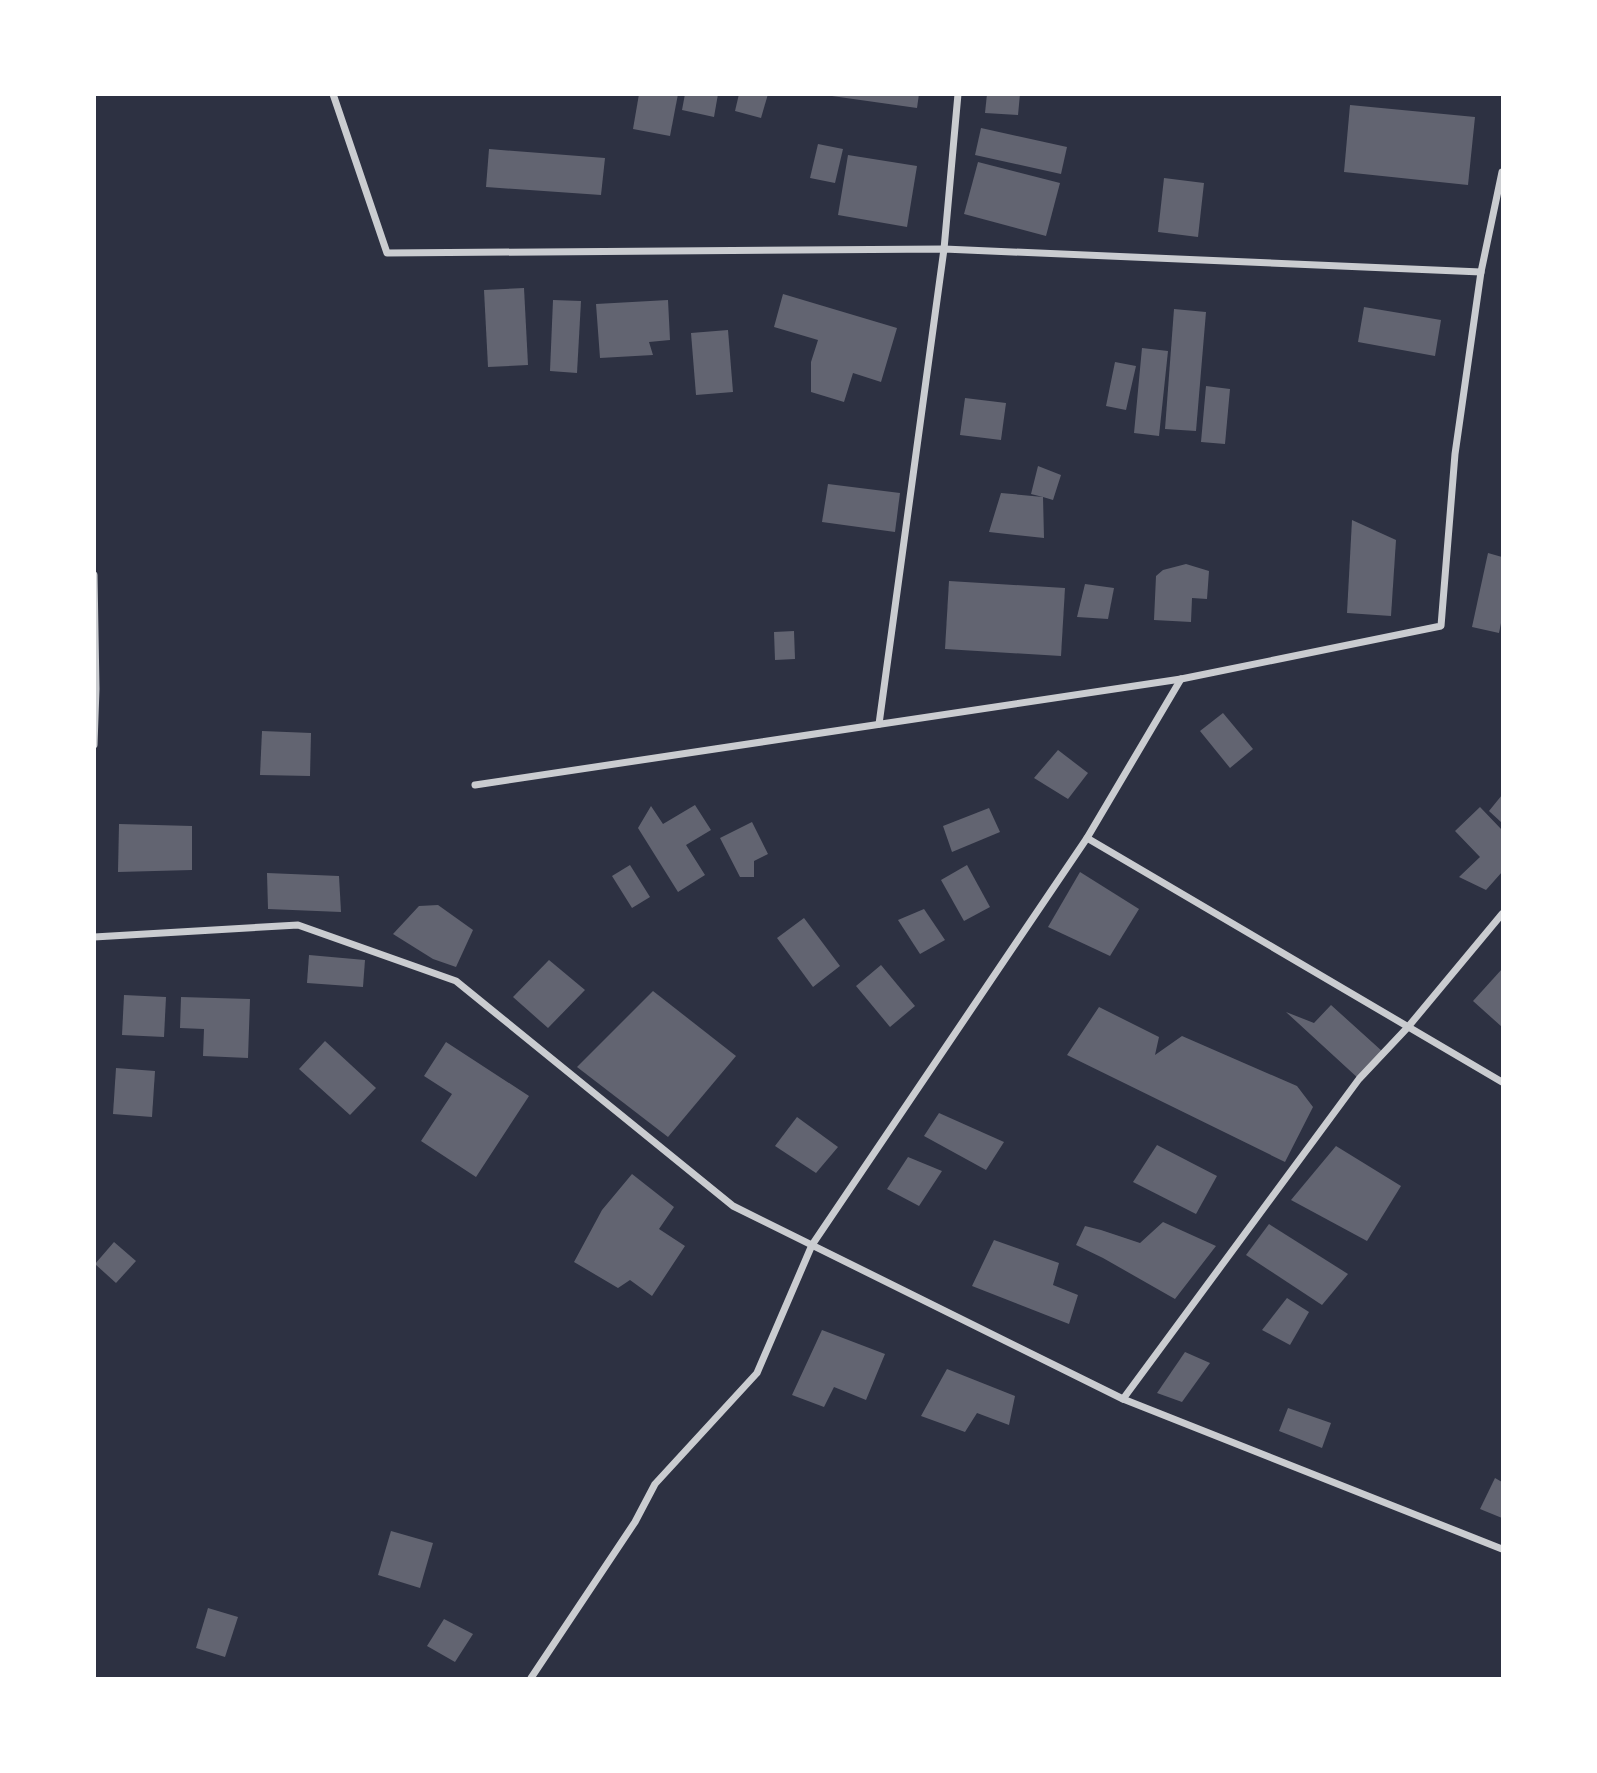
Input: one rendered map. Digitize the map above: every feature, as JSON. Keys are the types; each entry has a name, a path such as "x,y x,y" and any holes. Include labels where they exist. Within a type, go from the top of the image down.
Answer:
{"street":[{"path":"333,94 387,253 944,249 1481,272"},
{"path":"879,724 944,249 958,94"},
{"path":"475,785 1181,679 1441,626 1455,454 1481,272 1503,172"},
{"path":"94,575 94,745"},
{"path":"531,1678 635,1522 655,1483 757,1373 812,1245 1087,838 1181,679"},
{"path":"1087,838 1503,1082"},
{"path":"1123,1399 1359,1079 1408,1027 1503,914"},
{"path":"94,937 298,925 456,981 733,1206 1123,1399 1503,1549"}],"building":[{"path":"639,94 678,94 670,136 633,129"},
{"path":"685,94 718,94 714,117 682,110"},
{"path":"739,94 768,94 761,118 735,111"},
{"path":"832,94 919,94 917,108"},
{"path":"987,94 1020,94 1018,115 985,113"},
{"path":"1350,105 1475,117 1468,185 1344,172"},
{"path":"981,128 1067,147 1061,174 975,155"},
{"path":"818,144 843,149 835,183 810,178"},
{"path":"489,149 605,158 601,195 486,187"},
{"path":"848,155 917,166 907,227 838,215"},
{"path":"978,162 1060,183 1046,236 964,214"},
{"path":"1164,178 1204,183 1198,237 1158,232"},
{"path":"524,288 528,365 488,367 484,290"},
{"path":"783,294 897,328 881,382 853,373 844,402 811,392 811,362 818,340 774,327"},
{"path":"553,300 581,301 577,373 550,371"},
{"path":"668,300 670,340 649,342 653,355 600,358 596,304"},
{"path":"1364,307 1441,320 1435,356 1358,342"},
{"path":"1174,309 1206,312 1196,431 1165,429"},
{"path":"728,330 733,392 696,395 691,333"},
{"path":"1142,348 1168,351 1159,436 1134,433"},
{"path":"1115,362 1136,366 1126,410 1106,406"},
{"path":"1206,386 1230,389 1225,444 1201,442"},
{"path":"965,398 1006,403 1001,440 960,435"},
{"path":"1038,466 1061,475 1053,500 1031,494"},
{"path":"828,484 900,493 895,532 822,522"},
{"path":"1001,493 1043,497 1044,538 989,532"},
{"path":"1352,520 1396,540 1391,616 1347,613"},
{"path":"1488,553 1502,557 1502,618 1499,633 1472,627"},
{"path":"1186,564 1209,571 1207,599 1192,598 1191,622 1154,620 1156,576 1163,570"},
{"path":"949,581 1065,588 1061,656 945,649"},
{"path":"1085,584 1114,588 1108,619 1077,617"},
{"path":"794,631 795,659 775,660 774,632"},
{"path":"1223,713 1253,749 1230,768 1200,731"},
{"path":"262,731 311,733 310,776 260,775"},
{"path":"1058,750 1088,773 1068,799 1034,778"},
{"path":"1502,795 1502,823 1489,811"},
{"path":"695,805 711,830 686,845 705,875 678,892 638,828 651,806 663,824"},
{"path":"1480,807 1502,830 1502,872 1486,890 1459,877 1480,857 1455,831"},
{"path":"989,808 1000,832 952,852 943,826"},
{"path":"752,822 768,854 754,861 754,877 740,877 720,838"},
{"path":"119,824 192,826 192,870 118,872"},
{"path":"630,865 650,897 632,908 612,876"},
{"path":"967,865 990,907 964,921 941,880"},
{"path":"1080,872 1139,909 1110,956 1048,927"},
{"path":"267,873 339,876 341,912 268,909"},
{"path":"438,905 473,930 456,967 433,959 393,934 419,906"},
{"path":"924,909 945,940 920,954 898,920"},
{"path":"804,918 840,966 813,987 777,938"},
{"path":"309,955 365,960 363,987 307,983"},
{"path":"549,960 585,990 548,1028 513,997"},
{"path":"881,965 915,1006 890,1027 856,986"},
{"path":"1502,969 1502,1027 1473,1001"},
{"path":"653,991 736,1056 668,1137 577,1067"},
{"path":"124,995 166,997 164,1037 122,1035"},
{"path":"181,997 250,999 248,1058 203,1056 204,1029 180,1028"},
{"path":"1331,1005 1383,1052 1359,1079 1286,1012 1314,1023"},
{"path":"1099,1007 1159,1037 1155,1055 1182,1036 1297,1086 1313,1107 1285,1162 1067,1055"},
{"path":"325,1041 376,1088 350,1115 299,1069"},
{"path":"446,1042 529,1096 476,1177 421,1141 452,1094 424,1076"},
{"path":"116,1068 155,1071 152,1117 113,1114"},
{"path":"939,1113 1004,1142 986,1170 924,1136"},
{"path":"797,1117 838,1147 816,1173 775,1146"},
{"path":"1157,1145 1217,1176 1196,1214 1133,1182"},
{"path":"1336,1146 1401,1186 1367,1241 1291,1200"},
{"path":"908,1157 942,1171 919,1206 887,1189"},
{"path":"632,1174 674,1207 659,1229 685,1246 652,1296 630,1280 618,1288 574,1262 602,1210"},
{"path":"1163,1222 1216,1246 1175,1299 1076,1245 1085,1226 1140,1243"},
{"path":"1269,1224 1348,1274 1322,1305 1246,1255"},
{"path":"994,1240 1059,1263 1053,1285 1078,1295 1069,1324 972,1286"},
{"path":"114,1242 136,1261 116,1283 95,1264"},
{"path":"1287,1298 1309,1312 1290,1345 1262,1330"},
{"path":"822,1330 885,1354 866,1400 834,1387 824,1407 792,1395"},
{"path":"1185,1352 1210,1363 1182,1402 1157,1393"},
{"path":"947,1369 1015,1396 1009,1425 977,1413 965,1432 921,1416"},
{"path":"1288,1408 1331,1423 1322,1448 1279,1431"},
{"path":"1495,1478 1502,1482 1502,1518 1480,1509"},
{"path":"391,1531 433,1543 420,1588 378,1575"},
{"path":"208,1608 238,1617 225,1657 196,1648"},
{"path":"444,1619 473,1634 455,1662 427,1646"}]}
